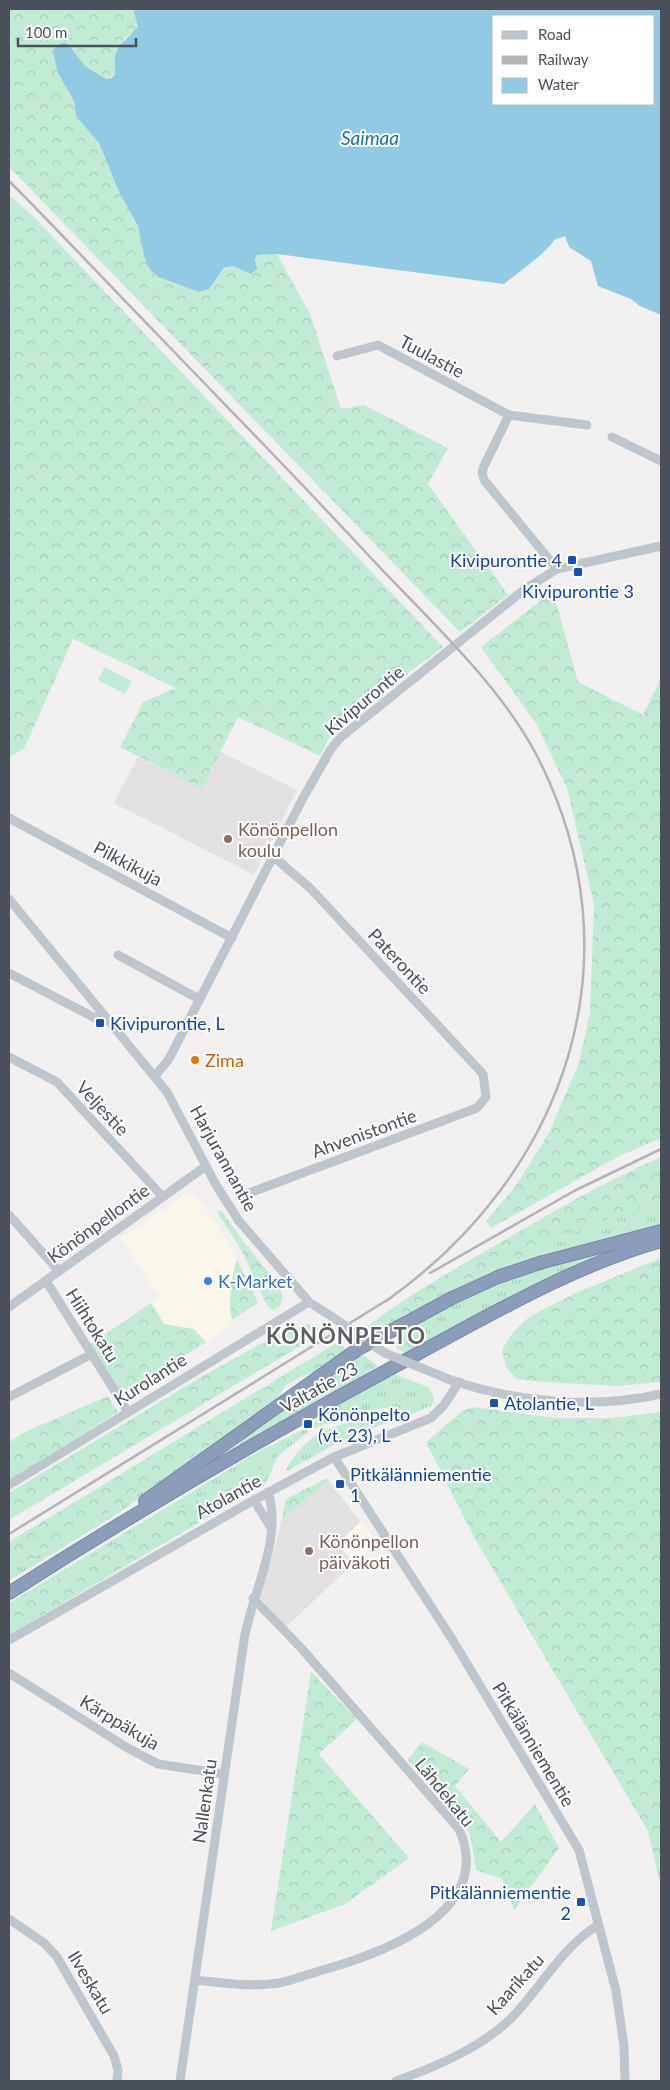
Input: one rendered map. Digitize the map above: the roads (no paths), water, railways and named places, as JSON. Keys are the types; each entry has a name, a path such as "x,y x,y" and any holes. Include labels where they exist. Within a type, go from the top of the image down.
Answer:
{"highway":[{"path":"65,1557 365,1340 498,1277 543,1262 661,1231"},
{"name":"Valtatie 23","path":"9,1593 65,1557 302,1416 493,1313 577,1272 661,1241"}],"street":[{"name":"Tuulastie","path":"337,356 378,345 509,415 587,425"},
{"path":"509,415 484,466 484,480 557,569"},
{"path":"612,437 661,461"},
{"name":"Kivipurontie","path":"155,1076 169,1060 331,749 340,738 526,589 557,569 661,546"},
{"name":"Pilkkikuja","path":"9,818 232,938"},
{"name":"Paterontie","path":"274,857 311,890 483,1074 486,1097"},
{"name":"Harjurannantie","path":"9,899 155,1076 180,1112 206,1166 239,1221 309,1302 384,1353 456,1382 517,1397 576,1402 611,1402 661,1394"},
{"path":"118,955 200,999"},
{"path":"9,973 95,1018 102,1014"},
{"name":"Veljestie","path":"9,1057 57,1082 162,1196"},
{"name":"Ahvenistontie","path":"249,1193 477,1108 486,1097"},
{"name":"Könönpellontie","path":"9,1307 206,1166"},
{"name":"Hiihtokatu","path":"9,1215 59,1270"},
{"name":"Hiihtokatu","path":"46,1281 128,1412"},
{"name":"Kurolantie","path":"9,1485 309,1302"},
{"path":"9,1397 92,1354"},
{"name":"Atolantie","path":"9,1640 268,1492 334,1457 431,1418 444,1405 456,1382"},
{"name":"Pitkälänniementie","path":"334,1457 452,1640 579,1850 621,2017 625,2081"},
{"name":"Nallenkatu","path":"180,2081 244,1640 253,1598 265,1565 273,1517 268,1492"},
{"path":"254,1500 271,1528"},
{"name":"Lähdekatu","path":"196,1980 233,1985 279,1982 352,1962 405,1940 433,1920 452,1902 463,1880 464,1842 459,1829 302,1650 253,1598"},
{"name":"Kärppäkuja","path":"9,1673 126,1747 158,1764 224,1774"},
{"name":"Ilveskatu","path":"9,1919 44,1943 57,1957 114,2056 118,2070 117,2081"},
{"name":"Kaarikatu","path":"396,2081 456,2055 490,2036 517,2013 582,1935 598,1925"}],"water":[{"name":"Saimaa","path":"133,9 661,9 661,315 640,306 631,299 598,286 591,261 569,247 565,236 554,240 539,256 504,284 277,254 257,255 255,260 257,269 251,274 233,266 224,268 209,289 199,292 158,277 150,270 144,256 138,226 119,192 99,143 76,116 74,101 58,73 53,53 56,46 64,42 69,45 85,66 106,79 115,75 115,57 118,47 138,27"}],"railway":[{"path":"9,181 291,473 483,677 521,729 537,756 568,832 583,909 582,984 568,1057 540,1126 500,1191 448,1249 386,1301"},
{"path":"430,1273 574,1191 661,1149"},
{"path":"9,1534 392,1297"}],"place":[{"name":"Kivipurontie 4","path":"572,560"},
{"name":"Kivipurontie 3","path":"578,572"},
{"name":"Könönpellon koulu","path":"228,839"},
{"name":"Kivipurontie, L","path":"100,1023"},
{"name":"Zima","path":"195,1060"},
{"name":"K-Market","path":"208,1281"},
{"name":"Atolantie, L","path":"494,1403"},
{"name":"Könönpelto (vt. 23), L","path":"308,1424"},
{"name":"Pitkälänniementie 1","path":"340,1484"},
{"name":"Könönpellon päiväkoti","path":"309,1551"},
{"name":"Pitkälänniementie 2","path":"581,1902"}],"district":[{"name":"KÖNÖNPELTO","path":"346,1335"}]}
